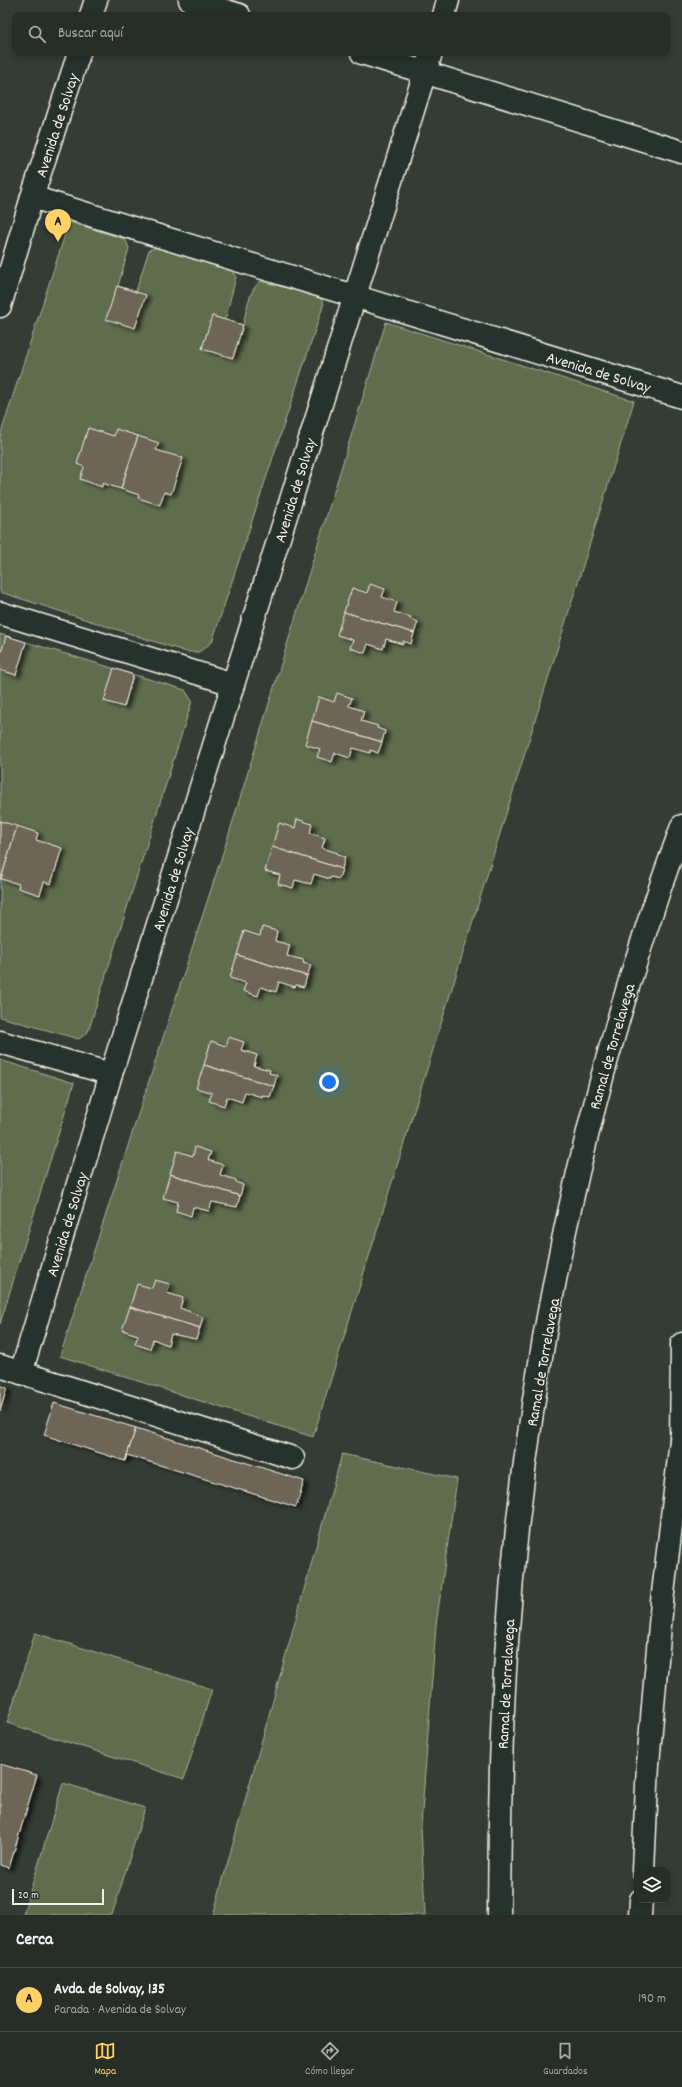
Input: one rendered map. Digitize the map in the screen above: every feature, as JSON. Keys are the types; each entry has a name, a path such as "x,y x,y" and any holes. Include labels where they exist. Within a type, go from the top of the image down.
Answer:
{"main road":[{"path":"92,12 96,0"},
{"path":"190,0 229,12"},
{"path":"445,12 448,0"},
{"name":"Avenida de Solvay","path":"0,306 32,197 78,56"},
{"path":"382,56 428,63 682,152"},
{"name":"Avenida de Solvay","path":"21,1373 111,1074 428,63"},
{"name":"Avenida de Solvay","path":"32,197 682,397"},
{"path":"0,613 233,684"},
{"name":"Ramal de Torrelavega","path":"499,1915 502,1728 507,1642 515,1549 540,1369 563,1247 586,1139 611,1042 640,948 682,826"},
{"path":"0,1042 111,1074"},
{"path":"682,1344 682,1485"},
{"path":"0,1366 294,1458"},
{"path":"643,1867 648,1764 662,1602 682,1432"},
{"path":"640,1915 641,1903"}],"green space":[{"path":"69,222 125,239 129,248 118,286 136,291 149,250 158,247 231,270 236,277 225,320 243,325 251,295 261,281 316,296 324,303 212,642 199,652 187,652 0,592 0,436"},
{"path":"386,322 634,401 313,1437 60,1356 229,834"},
{"path":"0,634 185,690 192,701 88,1032 79,1039 0,1017"},
{"path":"0,1060 74,1083 0,1324"},
{"path":"342,1454 457,1479 436,1625 421,1826 425,1915 213,1915"},
{"path":"35,1633 212,1689 184,1779 7,1723"},
{"path":"63,1783 145,1808 112,1915 23,1915"}],"building":[{"path":"117,286 146,295 135,328 106,319"},
{"path":"212,316 243,325 233,358 202,349"},
{"path":"88,428 114,436 116,429 138,436 121,489 102,483 102,487 80,479 84,467 77,464"},
{"path":"138,436 159,443 156,450 183,458 171,494 164,492 160,505 138,498 139,495 121,489"},
{"path":"370,584 385,589 382,597 397,602 394,612 411,617 410,619 418,622 414,633 344,612 352,588 367,593"},
{"path":"344,612 414,633 411,644 403,641 403,644 386,639 383,649 368,644 365,653 350,648 353,640 337,635"},
{"path":"6,636 26,642 16,675 0,670 0,656"},
{"path":"114,668 133,675 124,707 104,701"},
{"path":"337,693 352,698 349,706 364,711 361,721 378,726 377,728 385,731 382,742 312,721 319,697 334,702"},
{"path":"312,721 382,742 378,753 370,750 370,753 353,748 350,758 335,753 332,762 317,757 320,749 305,744"},
{"path":"297,819 312,824 310,833 325,838 322,848 345,857 342,869 272,847 279,823 295,828"},
{"path":"0,821 17,826 1,879 0,879"},
{"path":"17,826 38,833 36,840 62,848 51,884 44,882 40,895 18,888 19,884 1,879"},
{"path":"272,847 342,869 339,879 331,877 330,879 314,874 311,884 295,880 293,888 278,884 280,875 265,871"},
{"path":"262,927 277,931 275,941 290,945 287,956 304,960 303,963 311,965 307,976 237,955 244,931 260,936"},
{"path":"237,955 307,976 304,987 296,985 295,987 279,982 276,992 261,987 258,996 243,991 246,983 230,978"},
{"path":"229,1037 244,1042 241,1050 257,1055 254,1066 270,1070 269,1073 277,1075 274,1086 204,1065 211,1041 226,1046"},
{"path":"204,1065 274,1086 270,1097 262,1095 262,1097 245,1092 242,1102 227,1097 224,1106 209,1101 212,1093 196,1088"},
{"path":"195,1147 211,1152 208,1160 223,1165 220,1175 236,1180 236,1182 243,1185 240,1196 170,1174 177,1151 193,1156"},
{"path":"170,1174 240,1196 237,1207 212,1202 209,1211 193,1207 191,1216 176,1211 178,1202 163,1198"},
{"path":"155,1280 170,1284 167,1293 183,1298 180,1308 203,1317 200,1328 130,1307 137,1284 152,1288"},
{"path":"130,1307 200,1328 196,1339 171,1334 168,1345 153,1339 150,1349 135,1344 138,1335 122,1330"},
{"path":"0,1386 7,1388 0,1411"},
{"path":"54,1403 136,1428 125,1461 44,1435"},
{"path":"136,1428 304,1481 296,1507 127,1455"},
{"path":"0,1764 37,1775 9,1868 0,1865"}],"place":[{"name":"Avda. de Solvay, 135","path":"58,242"}]}
